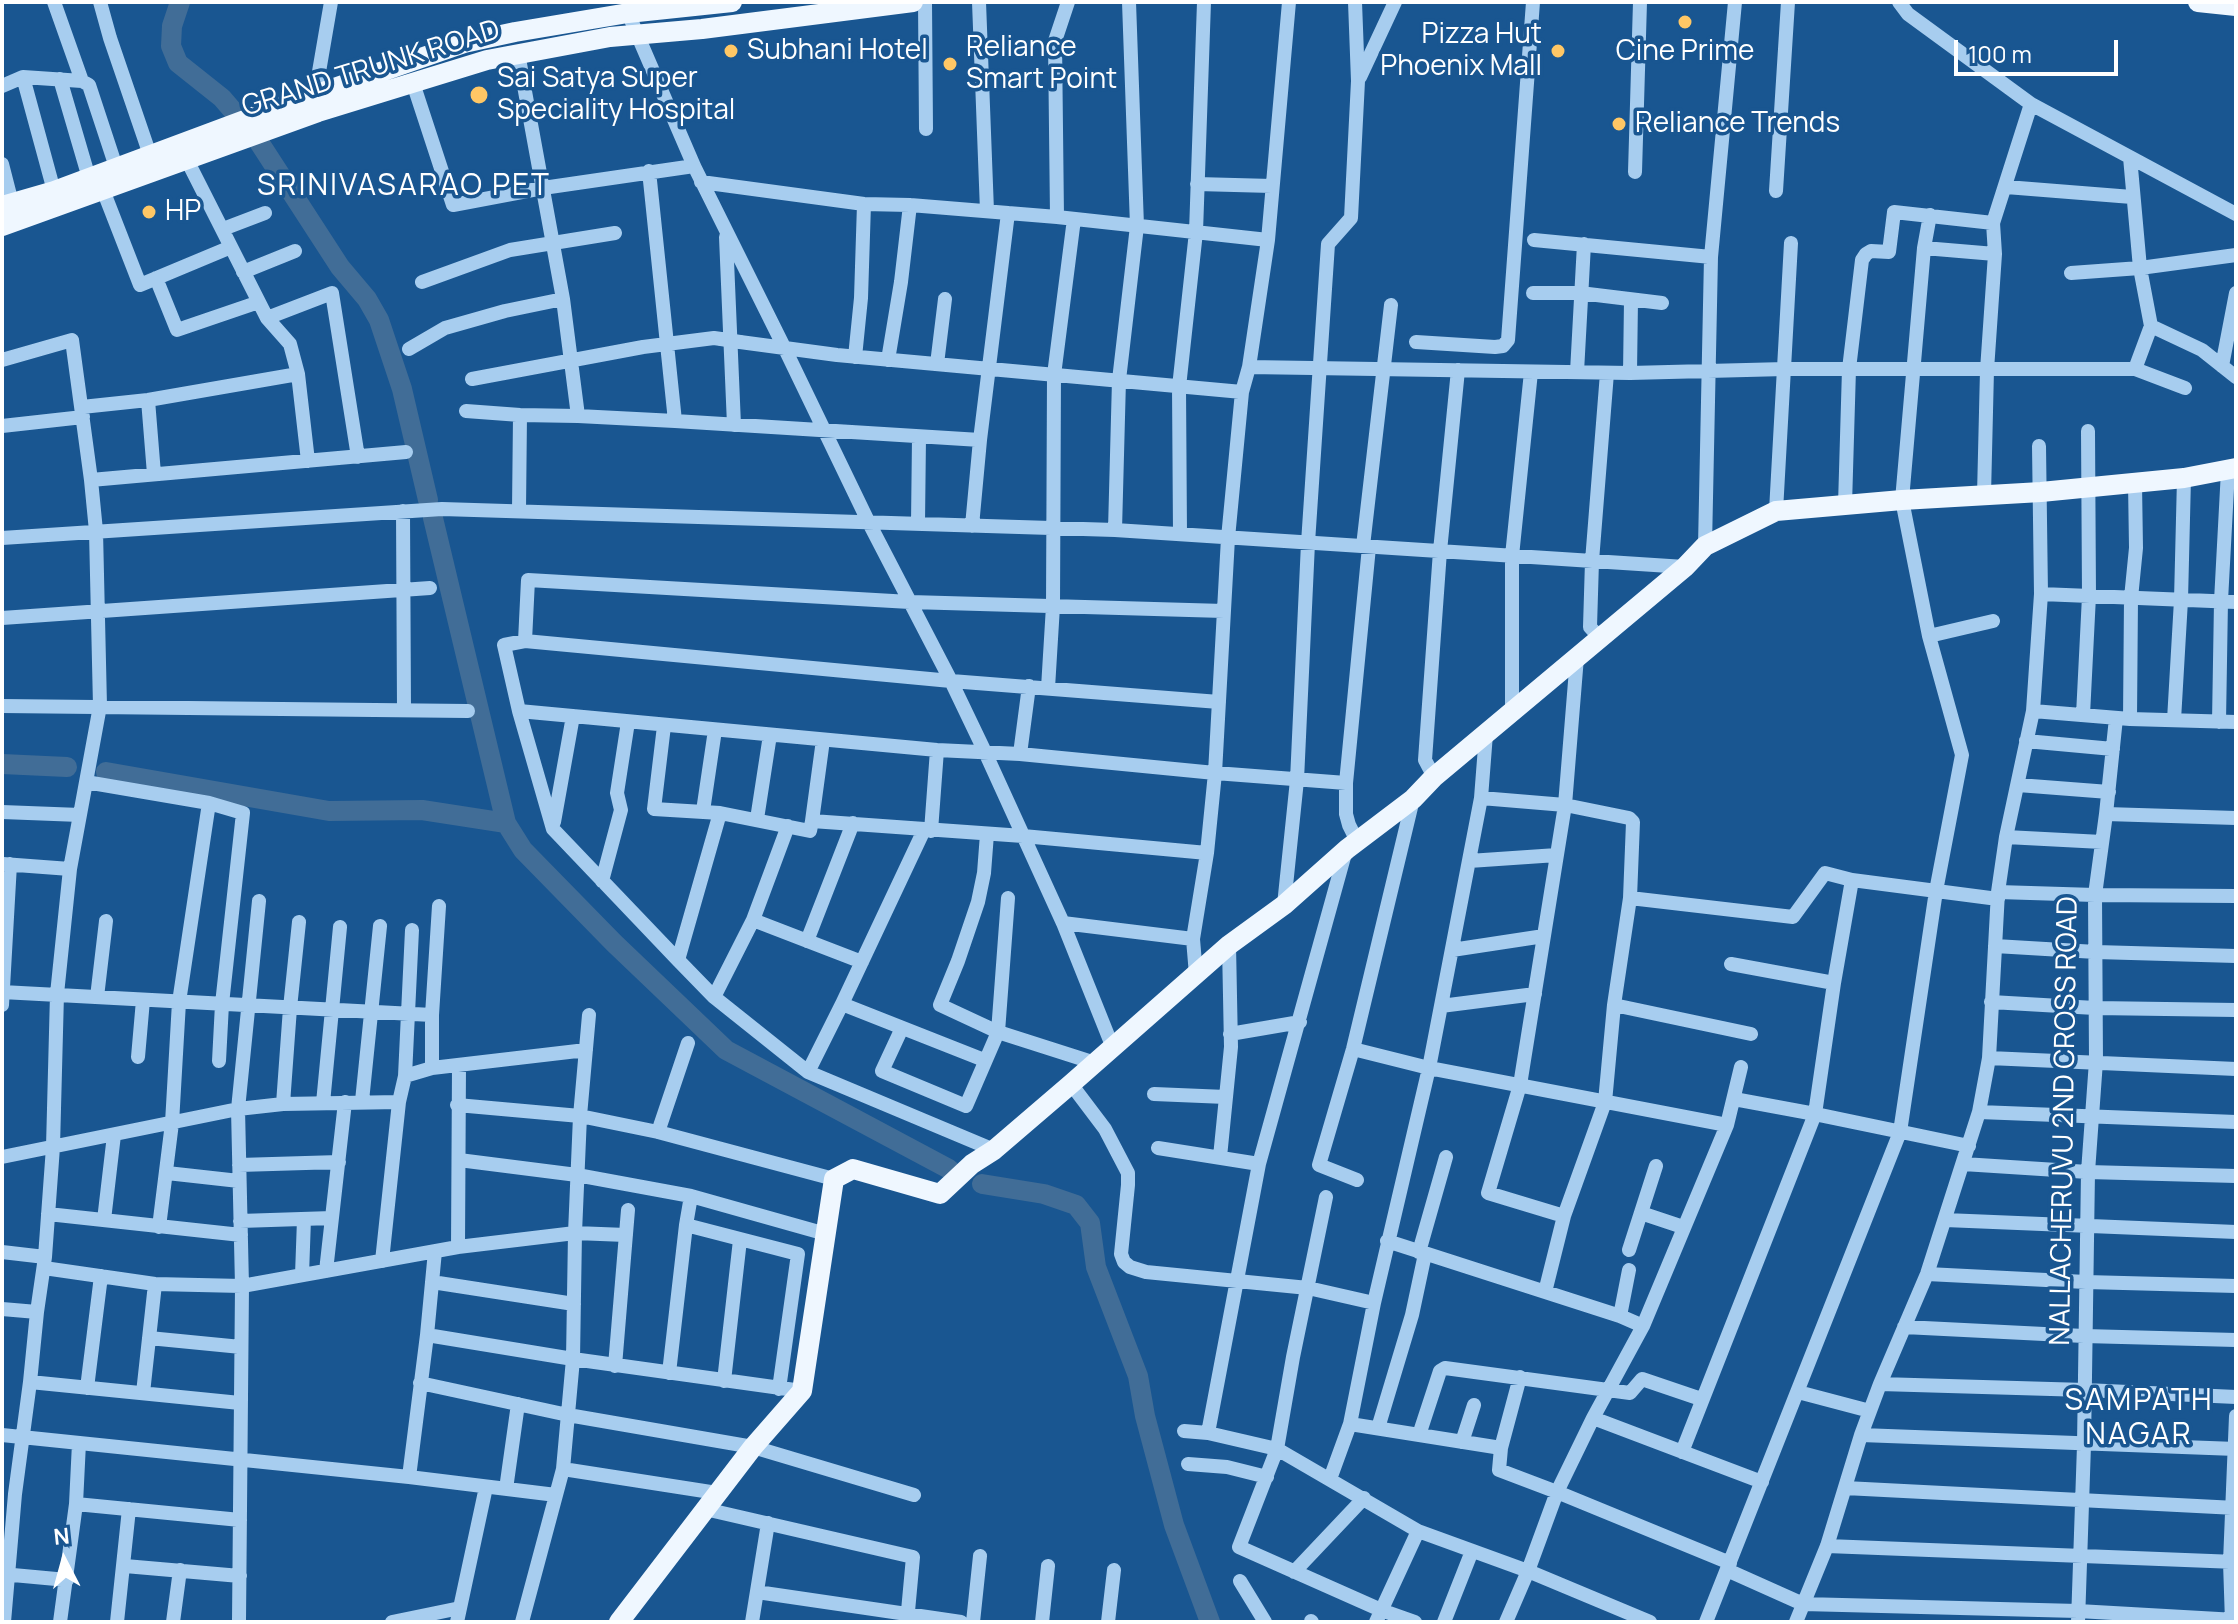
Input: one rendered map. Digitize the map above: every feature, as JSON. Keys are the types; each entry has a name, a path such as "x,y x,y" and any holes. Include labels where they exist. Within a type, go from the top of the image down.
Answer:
{"main road":[{"name":"GRAND TRUNK ROAD","path":"277,117 315,95 464,43 628,13 732,2"},
{"path":"2198,2 2236,6"},
{"name":"GRAND TRUNK ROAD","path":"5,213 54,191 96,184 116,167 150,155 232,133 277,117 518,53 637,34 702,29 904,3"},
{"name":"GRAND TRUNK ROAD","path":"5,213 96,184 187,160 232,133"},
{"path":"619,1622 753,1447 802,1391 834,1179 853,1169 940,1194 1229,945 1284,905 1352,845 1413,799 1434,777 1685,567 1705,546 1776,511 2041,492 2184,478 2232,469"}],"street":[{"path":"54,2 82,81"},
{"path":"100,2 150,155"},
{"path":"315,95 331,2"},
{"path":"925,2 926,129"},
{"path":"979,2 987,211"},
{"path":"1057,217 1055,41 1068,2"},
{"path":"1115,530 1119,380 1137,226 1129,2"},
{"path":"1180,534 1179,387 1196,232 1204,2"},
{"path":"1196,975 1193,939 1207,853 1215,773 1228,538 1242,392 1249,367 1268,240 1289,2"},
{"path":"1284,905 1297,780 1308,543 1328,244 1351,218 1358,81 1355,2"},
{"path":"1358,81 1395,2"},
{"path":"1416,342 1495,347 1503,346 1508,340 1533,2"},
{"path":"1635,172 1640,2"},
{"path":"1705,546 1711,257 1735,2"},
{"path":"1776,191 1788,2"},
{"path":"1899,2 1908,14 2031,104 2236,214"},
{"path":"628,13 701,182 985,752 1063,923 1113,1048"},
{"path":"518,53 563,299 578,416"},
{"path":"2,86 23,77 82,81 89,85 116,167"},
{"path":"23,77 54,191"},
{"path":"60,79 96,184 140,285 231,247"},
{"path":"413,83 453,205 543,188 694,166"},
{"path":"1984,495 1987,370 1995,254 1993,223 2031,104"},
{"path":"2130,157 2140,268 2151,326 2135,369"},
{"path":"187,160 267,318 290,344 298,374 308,461"},
{"path":"2,164 5,213"},
{"path":"649,171 675,421"},
{"path":"701,182 864,204 1057,217 1268,240"},
{"path":"1197,184 1272,186"},
{"path":"2006,187 2132,197"},
{"path":"855,357 861,298 864,204"},
{"path":"888,360 910,205"},
{"path":"1845,505 1849,369 1862,260 1871,251 1889,252 1894,212 1993,223"},
{"path":"223,229 265,213"},
{"path":"972,526 1008,213"},
{"path":"1706,1622 1900,1132 1936,891 1962,755 1929,636 1902,500 1924,248 1930,215"},
{"path":"1048,688 1055,528 1054,375 1074,219"},
{"path":"726,231 734,425"},
{"path":"422,282 510,250 615,233"},
{"path":"1534,240 1711,257"},
{"path":"1776,511 1791,243"},
{"path":"1577,372 1584,244"},
{"path":"1924,248 1995,254"},
{"path":"243,272 295,251"},
{"path":"2071,273 2140,268 2236,255"},
{"path":"156,278 177,330 259,302"},
{"path":"267,318 332,293 358,457"},
{"path":"1533,293 1580,293 1662,303"},
{"path":"2222,366 2236,293"},
{"path":"409,349 445,328 563,299"},
{"path":"937,364 945,299"},
{"path":"1630,373 1631,300"},
{"path":"1208,1433 1259,1164 1352,845 1346,814 1346,783 1391,305"},
{"path":"2151,326 2202,350 2236,377"},
{"path":"472,379 714,338 855,357 1242,392"},
{"path":"2,360 72,340 96,531 100,706 70,869 57,994 53,1147 44,1263 23,1437 8,1493 4,1622"},
{"path":"1249,367 1607,373 1785,369 2135,369 2185,388"},
{"path":"1434,777 1425,760 1440,551 1458,370"},
{"path":"1512,710 1512,556 1531,372"},
{"path":"1600,638 1590,627 1592,561 1607,373"},
{"path":"2,426 298,374"},
{"path":"148,400 154,474"},
{"path":"466,411 980,440"},
{"path":"519,510 520,415"},
{"path":"2083,715 2089,596 2088,431"},
{"path":"918,523 919,437"},
{"path":"1796,1622 1827,1546 1880,1384 1927,1274 1979,1112 1989,1058 1998,896 2006,837 2033,711 2041,594 2039,446"},
{"path":"91,480 406,452"},
{"path":"2219,722 2229,601 2232,469"},
{"path":"2174,720 2184,478"},
{"name":"NALLACHERUVU 2ND CROSS ROAD","path":"2078,1616 2088,1172 2096,1061 2095,895 2113,749 2123,718 2136,548 2135,483"},
{"path":"2,538 403,511 519,510 1115,530 1685,567"},
{"path":"403,511 404,710"},
{"path":"525,641 528,580 910,602 1224,611"},
{"path":"2,618 430,588"},
{"path":"2041,594 2229,601"},
{"path":"1929,636 1993,621"},
{"path":"994,1150 808,1072 714,997 678,960 553,829 519,711 504,645 525,641 951,681 1219,702"},
{"path":"1564,1216 1488,1193 1520,1085 1565,805 1577,657"},
{"path":"1020,754 1029,686"},
{"path":"2,706 468,711"},
{"path":"519,711 937,750 1020,754 1346,783"},
{"path":"2033,711 2236,722"},
{"path":"553,829 573,716"},
{"path":"602,881 621,810 617,793 628,722"},
{"path":"664,726 654,809 720,813 810,831 823,740"},
{"path":"703,811 715,730"},
{"path":"1330,1479 1350,1424 1387,1241 1429,1068 1481,798 1486,734"},
{"path":"757,819 770,735"},
{"path":"2026,741 2113,749"},
{"path":"808,1072 927,831 937,750"},
{"path":"86,782 209,803 243,813 222,1004 219,1061"},
{"path":"2018,785 2109,792"},
{"path":"1481,798 1565,805 1629,818 1633,822 1630,898 1614,1005 1605,1102 1564,1216 1545,1292"},
{"path":"1357,1180 1319,1165 1353,1049 1413,799"},
{"path":"159,1227 172,1123 179,1002 209,803"},
{"path":"2,812 80,815"},
{"path":"678,960 720,813"},
{"path":"2106,814 2236,818"},
{"path":"812,821 1207,853"},
{"path":"807,941 853,823"},
{"path":"714,997 753,920 788,826"},
{"path":"987,834 978,902 940,1005 998,1032 1095,1063"},
{"path":"2006,837 2102,842"},
{"path":"1469,861 1557,855"},
{"path":"2,1005 6,864 70,869"},
{"path":"1630,898 1793,917 1825,873 1852,880 1998,896 2236,896"},
{"path":"1682,1452 1815,1114 1852,880"},
{"path":"902,1028 882,1071 966,1106 998,1032 1008,898"},
{"path":"239,1622 242,1286 238,1109 259,901"},
{"path":"432,1068 439,906"},
{"path":"753,920 862,962"},
{"path":"97,997 106,921"},
{"path":"283,1104 299,922"},
{"path":"1063,923 1193,939"},
{"path":"362,1101 380,926"},
{"path":"323,1103 340,927"},
{"path":"382,1261 399,1102 405,1076 412,930"},
{"path":"1452,950 1544,936"},
{"path":"1220,1157 1230,1034 1229,945"},
{"path":"1995,946 2236,956"},
{"path":"1731,964 1834,983"},
{"path":"2,992 432,1015"},
{"path":"1441,1006 1535,994"},
{"path":"138,1057 143,1000"},
{"path":"1991,1002 2095,1008 2236,1010"},
{"path":"842,1004 984,1060"},
{"path":"1614,1005 1751,1034"},
{"path":"522,1622 563,1469 573,1359 577,1175 589,1015"},
{"path":"1230,1034 1300,1022"},
{"path":"658,1132 688,1043"},
{"path":"1353,1049 1429,1068 1727,1125"},
{"path":"405,1076 432,1068 586,1050"},
{"path":"1989,1058 2236,1069"},
{"path":"458,1247 459,1066"},
{"path":"1506,1622 1557,1492 1643,1326 1727,1125 1741,1067"},
{"path":"1071,1084 1105,1129 1128,1173 1121,1254 1130,1267 1146,1272 1308,1288 1374,1303"},
{"path":"1154,1094 1226,1097"},
{"path":"1734,1099 1969,1146"},
{"path":"326,1271 345,1102"},
{"path":"2,1157 238,1109 283,1104 399,1102"},
{"path":"457,1105 580,1116 658,1132 834,1179"},
{"path":"1979,1112 2236,1122"},
{"path":"104,1220 114,1135"},
{"path":"1158,1148 1259,1164"},
{"path":"1378,1428 1412,1315 1422,1253 1446,1157"},
{"path":"459,1160 577,1175 691,1196 826,1234"},
{"path":"239,1165 339,1162"},
{"path":"1963,1164 2088,1172 2236,1176"},
{"path":"1629,1250 1656,1166"},
{"path":"167,1173 239,1181"},
{"path":"669,1373 691,1196"},
{"path":"1326,1197 1277,1449 1239,1547 1378,1616 1415,1622"},
{"path":"615,1366 628,1210"},
{"path":"1641,1213 1683,1227"},
{"path":"48,1214 159,1227 240,1228 332,1218"},
{"path":"302,1275 304,1219"},
{"path":"1945,1220 2236,1232"},
{"path":"686,1225 798,1254 779,1389"},
{"path":"2,1252 101,1276 155,1284 242,1286 458,1247 575,1233 626,1235"},
{"path":"724,1381 740,1240"},
{"path":"1387,1241 1643,1326"},
{"path":"409,1477 435,1251"},
{"path":"1620,1316 1629,1270"},
{"path":"1927,1274 2236,1286"},
{"path":"87,1388 101,1276"},
{"path":"432,1282 574,1304"},
{"path":"143,1393 155,1284"},
{"path":"2,1309 37,1312"},
{"path":"1904,1327 2236,1340"},
{"path":"427,1335 615,1366 802,1391"},
{"path":"149,1338 241,1347"},
{"path":"1419,1435 1440,1371 1445,1368 1630,1393 1642,1379 1701,1399"},
{"path":"1520,1377 1501,1448 1499,1470 1728,1566 1803,1604 2233,1621 2236,1416"},
{"path":"30,1382 240,1403"},
{"path":"420,1383 568,1415 753,1447 914,1495"},
{"path":"1880,1384 2236,1397"},
{"path":"1798,1392 1870,1411"},
{"path":"506,1489 518,1404"},
{"path":"1462,1442 1474,1405"},
{"path":"1593,1418 1762,1482"},
{"path":"1350,1424 1501,1448"},
{"path":"1184,1431 1208,1433 1277,1449 1418,1531 1528,1571 1650,1622"},
{"path":"2,1435 556,1495"},
{"path":"1861,1435 2235,1449"},
{"path":"60,1622 76,1504 79,1443"},
{"path":"1188,1464 1227,1467 1267,1477"},
{"path":"563,1469 711,1501 768,1523 913,1557 907,1619"},
{"path":"392,1622 458,1615 486,1487"},
{"path":"1845,1488 2234,1508"},
{"path":"1294,1572 1364,1498"},
{"path":"76,1504 240,1520"},
{"path":"117,1622 129,1509"},
{"path":"752,1622 768,1523"},
{"path":"1378,1616 1418,1531"},
{"path":"1827,1546 2233,1562"},
{"path":"1444,1622 1472,1551"},
{"path":"973,1622 980,1556"},
{"path":"125,1566 240,1576"},
{"path":"1042,1622 1048,1566"},
{"path":"173,1622 180,1570"},
{"path":"1108,1622 1114,1570"},
{"path":"5,1574 67,1580"},
{"path":"1240,1581 1265,1622"},
{"path":"757,1592 907,1619 961,1622"}],"waterway":[{"path":"180,2 172,26 171,46 178,63 222,98 257,139 340,267 367,299 379,320 402,389 428,500"},
{"path":"433,518 506,823 523,850 726,1050 949,1169"},
{"path":"2,764 67,767"},
{"path":"106,772 329,811 422,810 506,823"},
{"path":"982,1184 1044,1194 1076,1205 1090,1223 1096,1267 1138,1376 1145,1416 1174,1525 1210,1622"}],"place":[{"name":"Cine Prime","path":"1685,22"},
{"name":"Subhani Hotel","path":"731,51"},
{"name":"Pizza Hut Phoenix Mall","path":"1558,51"},
{"name":"Reliance Smart Point","path":"950,64"},
{"name":"Sai Satya Super Speciality Hospital","path":"479,95"},
{"name":"Reliance Trends","path":"1619,124"},
{"name":"HP","path":"149,212"}],"district":[{"name":"SRINIVASARAO PET","path":"404,187"},
{"name":"SAMPATH NAGAR","path":"2139,1419"}]}
